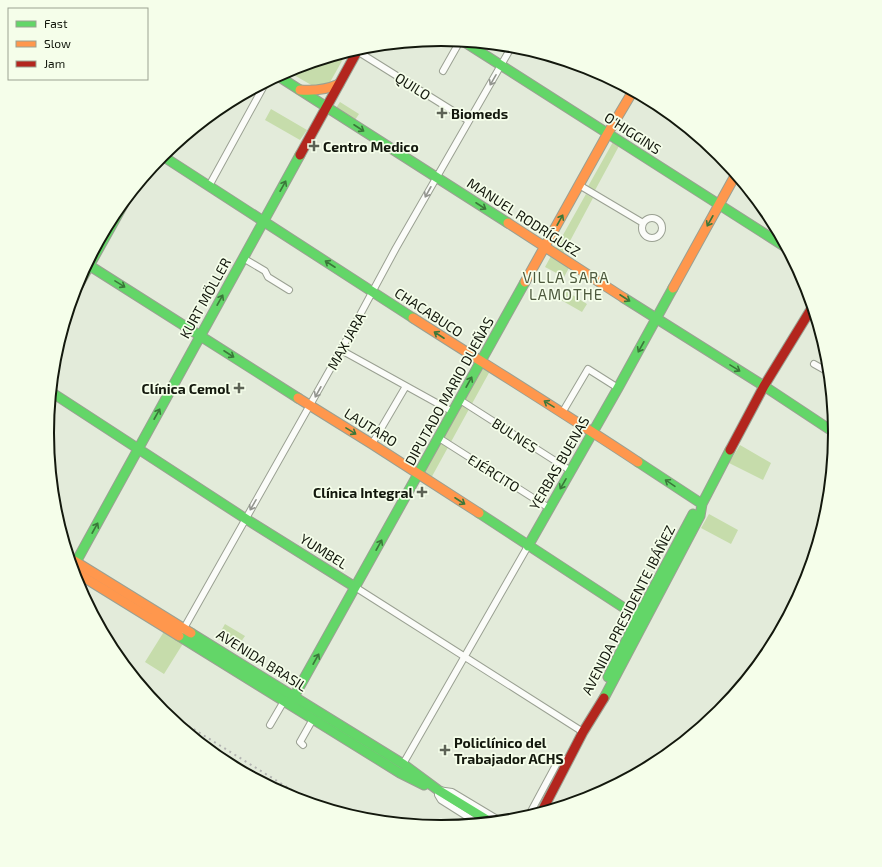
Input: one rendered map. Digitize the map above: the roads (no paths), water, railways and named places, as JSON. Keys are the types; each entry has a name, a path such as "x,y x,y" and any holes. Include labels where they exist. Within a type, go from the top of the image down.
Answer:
{"main road":[{"name":"O'HIGGINS","path":"473,48 778,243"},
{"name":"KURT MÖLLER","path":"74,559 138,449 355,56"},
{"name":"MANUEL RODRÍGUEZ","path":"284,80 828,428"},
{"path":"300,90 322,90 339,84"},
{"name":"DIPUTADO MARIO DUEÑAS","path":"289,701 355,587 630,95"},
{"name":"CHACABUCO","path":"167,159 481,362 593,432 702,504"},
{"name":"YERBAS BUENAS","path":"528,546 618,388 733,179"},
{"name":"LAUTARO","path":"91,266 372,444 528,546 642,618"},
{"name":"AVENIDA PRESIDENTE IBÁÑEZ","path":"544,807 584,732 597,700 642,618 694,513 702,504 764,386 809,312"},
{"name":"YUMBEL","path":"56,395 246,519 355,587"},
{"name":"AVENIDA BRASIL","path":"77,566 289,701 403,764 438,790 485,819"},
{"name":"AVENIDA BRASIL","path":"289,701 313,719 400,773 438,790"}],"street":[{"path":"443,71 457,47"},
{"name":"MAX JARA","path":"181,632 342,350 372,291 436,177 509,52"},
{"name":"QUILO","path":"363,53 469,121"},
{"path":"209,186 261,91"},
{"path":"579,186 643,223"},
{"path":"243,258 265,271 268,277 289,290"},
{"path":"342,350 453,412"},
{"path":"814,364 823,370"},
{"path":"562,413 588,369 618,388"},
{"path":"372,444 406,386"},
{"name":"BULNES","path":"460,400 571,471"},
{"name":"EJÉRCITO","path":"438,438 550,508"},
{"name":"YERBAS BUENAS","path":"403,764 528,546"},
{"name":"YUMBEL","path":"355,587 584,732"},
{"path":"270,725 289,701"},
{"path":"303,745 300,742 313,719"},
{"path":"532,810 557,763 570,758"},
{"path":"472,820 441,800 438,795 438,790 452,792 495,818"}],"railway":[{"path":"184,723 297,793"}],"place":[{"name":"Biomeds","path":"442,113"},
{"name":"Centro Medico","path":"314,146"},
{"name":"Clínica Cemol","path":"239,388"},
{"name":"Clínica Integral","path":"422,492"},
{"name":"Policlínico del Trabajador ACHS","path":"445,750"}],"district":[{"name":"VILLA SARA LAMOTHE","path":"566,286"}]}
